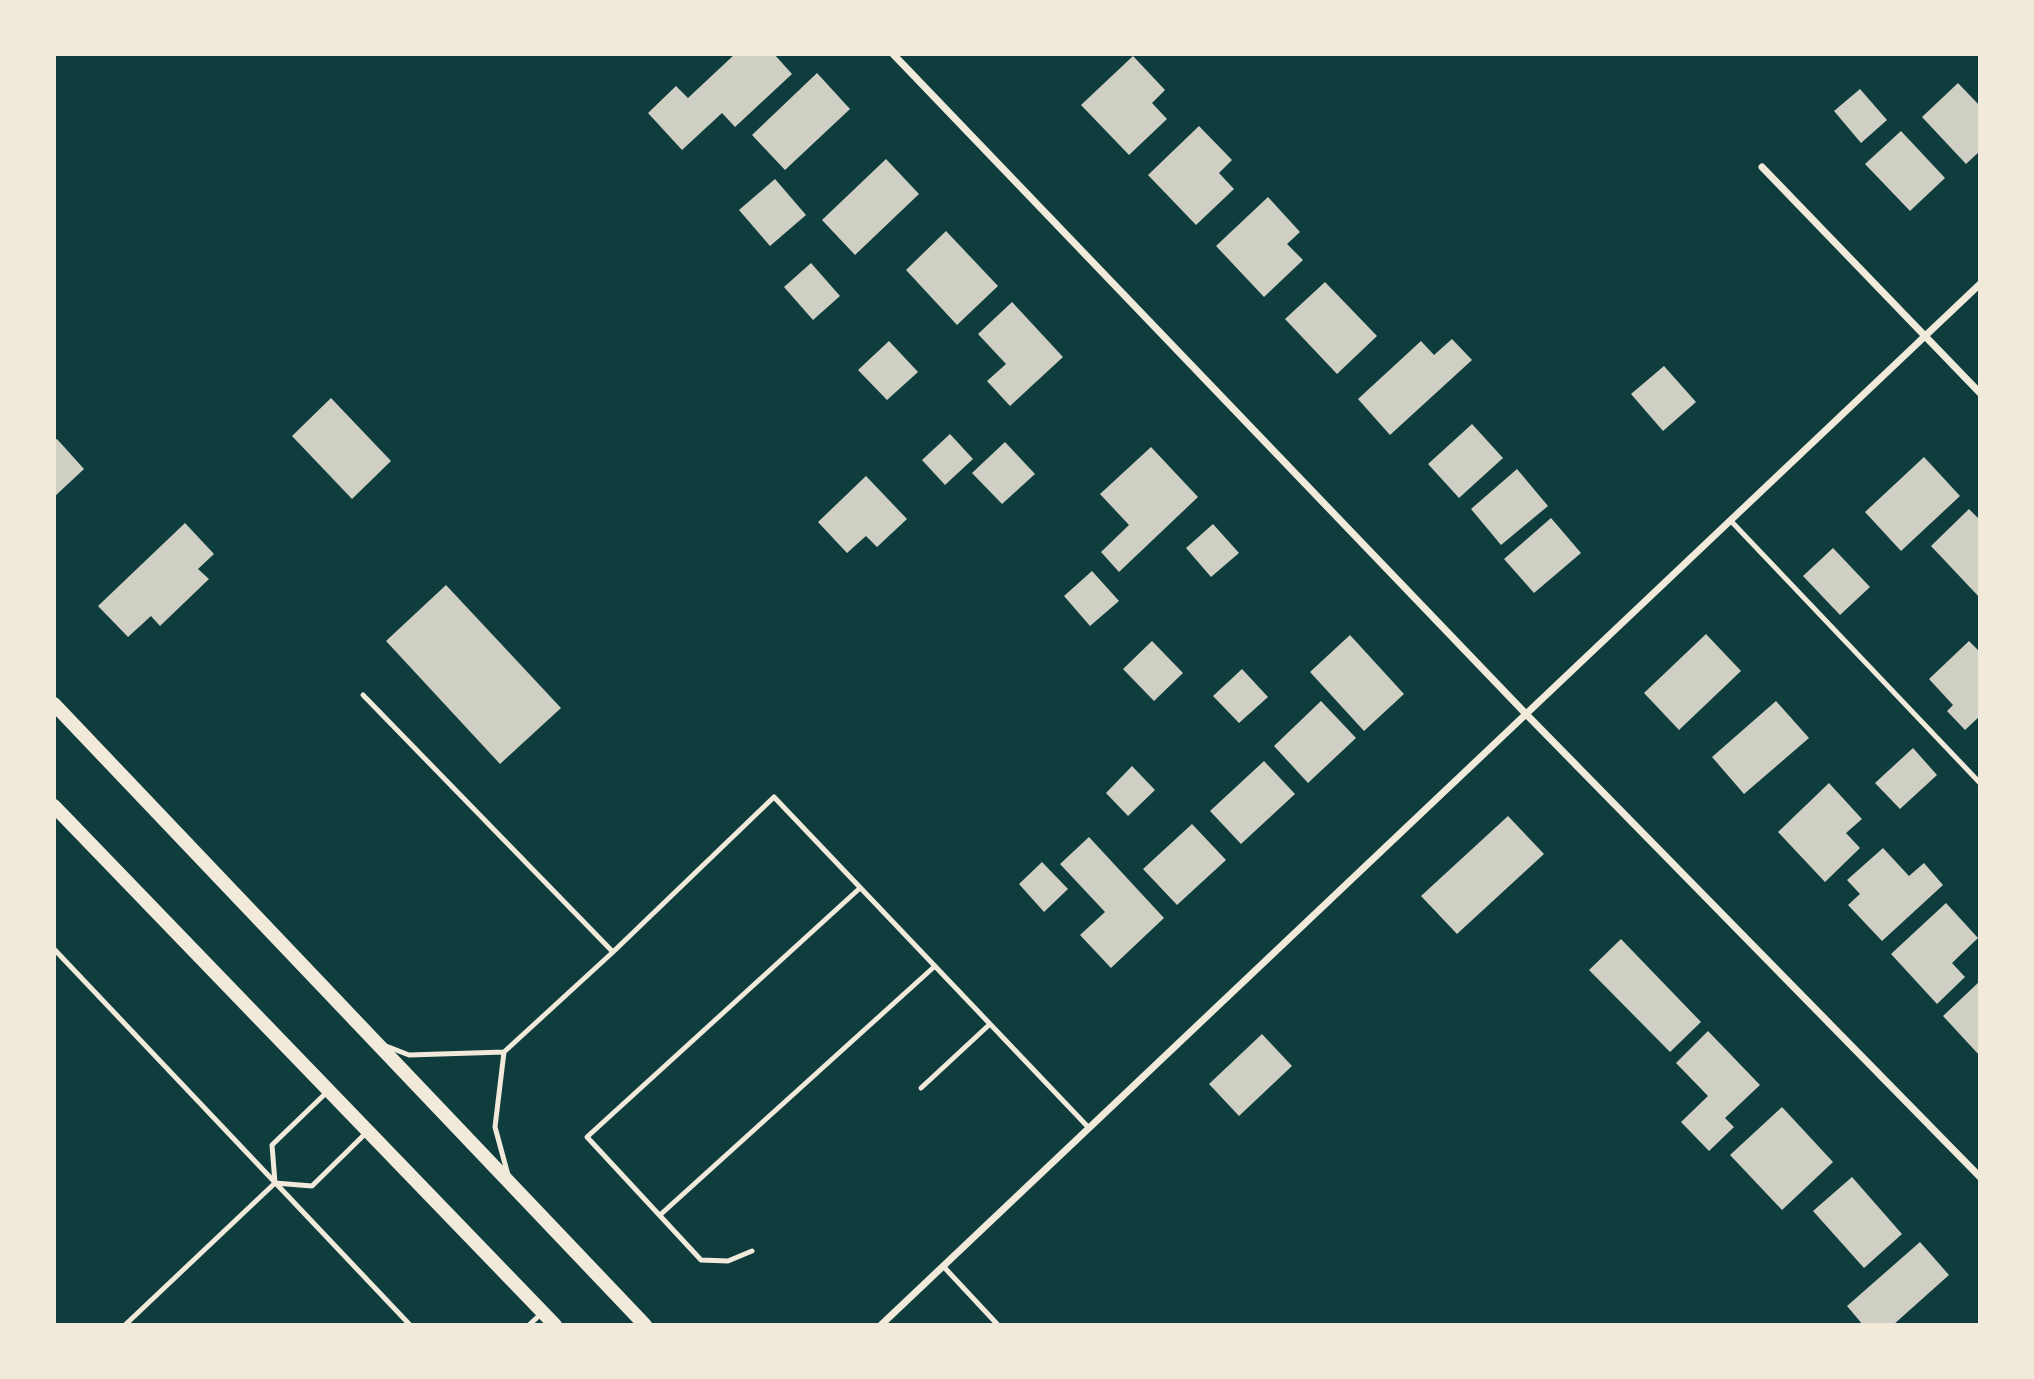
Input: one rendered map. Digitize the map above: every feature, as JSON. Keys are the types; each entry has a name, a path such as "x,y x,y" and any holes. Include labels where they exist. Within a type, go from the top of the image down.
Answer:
{"main road":[{"path":"54,704 645,1325"},
{"path":"54,806 555,1325"}],"street":[{"path":"893,54 1526,714 1980,1177"},
{"path":"1762,167 1980,393"},
{"path":"881,1325 1980,284"}],"lane":[{"path":"1730,520 1980,783"},
{"path":"363,695 613,952"},
{"path":"511,1185 495,1127 504,1052 613,952 774,797 1089,1128"},
{"path":"752,1251 727,1261 701,1260 587,1137 860,888"},
{"path":"54,949 410,1325"},
{"path":"660,1215 935,966"},
{"path":"922,1088 990,1024"},
{"path":"374,1041 409,1055 504,1052"},
{"path":"275,1183 272,1145 329,1090"},
{"path":"125,1325 275,1183 312,1186 369,1131"},
{"path":"943,1266 998,1325"},
{"path":"529,1325 543,1311"}],"building":[{"path":"735,54 774,54 792,74 735,127 722,113 682,150 648,113 676,86 688,98"},
{"path":"1133,56 1165,90 1152,103 1167,119 1129,155 1081,105"},
{"path":"817,73 850,109 785,170 752,135"},
{"path":"1958,83 1980,106 1980,151 1966,164 1922,117"},
{"path":"1860,89 1887,120 1861,143 1834,111"},
{"path":"1199,126 1232,160 1219,173 1234,189 1196,225 1148,175"},
{"path":"1901,131 1945,178 1910,211 1865,164"},
{"path":"886,159 919,194 855,255 822,220"},
{"path":"775,179 806,215 770,246 739,210"},
{"path":"1268,197 1300,232 1287,244 1303,260 1264,297 1216,246"},
{"path":"946,231 998,286 957,325 906,270"},
{"path":"811,263 840,296 813,320 784,287"},
{"path":"1325,282 1377,336 1337,374 1285,319"},
{"path":"1012,302 1063,357 1010,406 987,381 1006,364 978,334"},
{"path":"1452,339 1472,360 1390,435 1358,399 1421,341 1434,355"},
{"path":"889,341 918,372 887,400 858,370"},
{"path":"1664,366 1696,402 1663,431 1631,394"},
{"path":"331,398 391,461 352,499 292,436"},
{"path":"1472,424 1503,458 1459,498 1428,464"},
{"path":"950,434 973,459 945,485 922,460"},
{"path":"57,439 84,469 54,497 54,441"},
{"path":"1005,442 1035,474 1002,504 972,473"},
{"path":"1151,447 1198,497 1119,572 1101,552 1129,525 1100,494"},
{"path":"1924,457 1960,496 1901,551 1865,512"},
{"path":"1517,469 1548,506 1501,545 1471,509"},
{"path":"866,476 907,519 877,547 866,536 847,553 818,522"},
{"path":"1969,509 1980,520 1980,598 1931,546"},
{"path":"1551,518 1581,553 1534,593 1504,559"},
{"path":"185,523 214,554 198,569 209,579 160,626 151,616 128,637 98,606"},
{"path":"1213,524 1239,553 1211,577 1186,548"},
{"path":"1833,548 1870,587 1840,615 1803,576"},
{"path":"1092,571 1119,601 1090,626 1064,596"},
{"path":"446,585 561,708 500,764 386,641"},
{"path":"1706,634 1741,671 1679,730 1644,693"},
{"path":"1350,635 1404,694 1364,731 1310,672"},
{"path":"1152,641 1183,673 1154,701 1123,669"},
{"path":"1969,641 1980,652 1980,716 1965,730 1947,711 1953,705 1929,679"},
{"path":"1242,669 1268,697 1239,723 1213,696"},
{"path":"1321,701 1356,738 1308,783 1274,746"},
{"path":"1776,701 1809,738 1744,794 1712,757"},
{"path":"1913,748 1937,775 1900,809 1875,783"},
{"path":"1264,761 1295,794 1241,844 1210,811"},
{"path":"1132,766 1155,790 1128,816 1106,793"},
{"path":"1829,783 1862,819 1846,833 1860,848 1825,882 1778,832"},
{"path":"1508,816 1544,854 1457,934 1421,896"},
{"path":"1192,824 1226,860 1177,905 1143,869"},
{"path":"1089,837 1164,918 1111,968 1080,935 1105,912 1060,864"},
{"path":"1883,848 1909,876 1924,863 1943,885 1882,941 1848,905 1860,894 1847,880"},
{"path":"1042,862 1068,889 1044,912 1019,884"},
{"path":"1946,903 1978,938 1952,963 1965,977 1937,1004 1891,954"},
{"path":"1621,939 1701,1022 1670,1052 1589,970"},
{"path":"1980,981 1980,1056 1943,1016"},
{"path":"1708,1031 1760,1085 1725,1118 1734,1127 1709,1151 1681,1122 1708,1096 1676,1063"},
{"path":"1262,1034 1292,1066 1239,1116 1209,1084"},
{"path":"1782,1107 1833,1162 1782,1210 1730,1155"},
{"path":"1852,1177 1902,1234 1864,1268 1813,1211"},
{"path":"1920,1242 1949,1275 1893,1325 1863,1325 1847,1306"}]}
